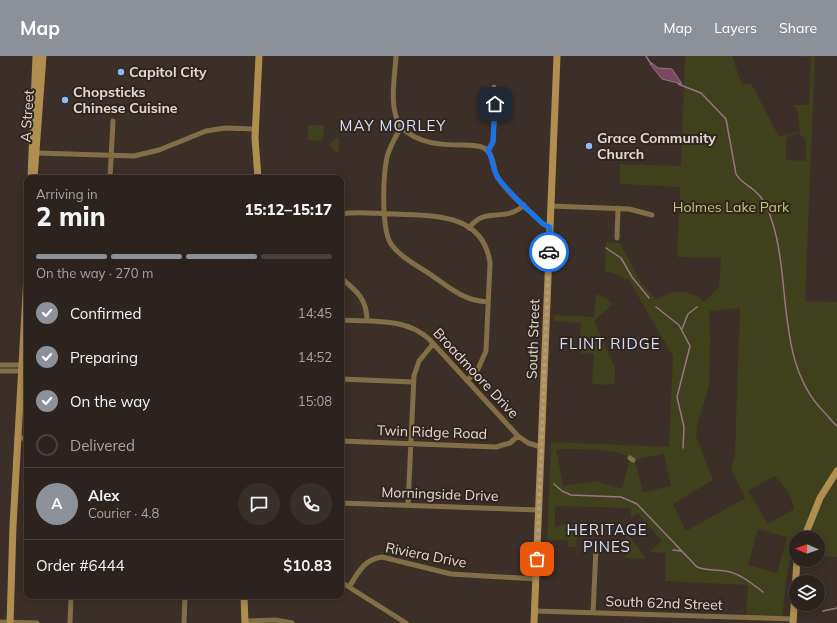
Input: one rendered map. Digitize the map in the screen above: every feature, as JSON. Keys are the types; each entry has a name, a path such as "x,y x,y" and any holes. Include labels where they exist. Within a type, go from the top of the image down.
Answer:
{"main road":[{"name":"A Street","path":"31,175 36,56"},
{"name":"A Street","path":"34,175 43,56"},
{"path":"258,175 255,150 255,129 259,56"},
{"name":"South Street","path":"534,623 557,56"},
{"path":"10,623 17,438 24,338"},
{"path":"807,531 820,498 837,471"},
{"path":"793,621 797,567"},
{"path":"244,599 245,622"}],"street":[{"path":"396,56 394,107 396,117 401,127 409,134 427,142 446,145 476,145 488,150 498,177 543,224 550,227"},
{"path":"488,150 493,142 494,87"},
{"path":"110,175 113,121"},
{"path":"401,127 387,156 384,214 384,224 387,237 399,253 459,295 471,300 488,302"},
{"path":"37,153 134,156 149,153 197,134 215,129 255,129"},
{"path":"469,228 474,221 482,216 509,214 518,210 524,205"},
{"path":"551,206 618,208 652,214"},
{"path":"617,238 618,208"},
{"path":"344,214 443,216 455,220 469,228 480,238 489,255 488,302 484,356 478,369 467,380"},
{"path":"344,281 362,297 366,307 366,321"},
{"name":"Broadmoore Drive","path":"344,320 397,323 410,326 424,334 518,436 528,443 541,447"},
{"path":"408,505 413,382 419,361 433,344"},
{"path":"0,365 21,368"},
{"path":"0,371 21,368"},
{"path":"344,379 413,382"},
{"name":"Twin Ridge Road","path":"344,441 496,447 505,445 518,436"},
{"path":"17,438 24,438"},
{"name":"Morningside Drive","path":"344,503 539,510"},
{"path":"593,613 596,548"},
{"name":"Riviera Drive","path":"349,587 363,565 372,559 382,557 451,574 536,580"},
{"path":"344,584 396,621 406,623"},
{"path":"70,623 71,599"},
{"path":"184,623 185,599"},
{"name":"South 62nd Street","path":"535,611 793,621"},
{"path":"245,622 276,620 292,623"},
{"path":"0,622 37,623"}],"green space":[{"name":"Holmes Lake Park","path":"685,56 732,56 742,85 751,83 779,137 795,132 800,134 798,114 794,105 809,105 811,57 791,56 815,56 805,301 837,302 837,557 825,556 825,531 789,531 789,566 782,619 746,618 748,585 665,581 666,553 649,552 662,541 638,513 631,518 631,508 555,506 555,527 562,524 578,525 576,547 568,547 568,540 547,540 551,442 669,447 673,356 629,280 610,272 605,272 606,242 620,243 640,281 656,300 662,296 674,292 681,292 693,295 704,302 719,287 721,258 677,257 680,187 620,184 620,164 681,166","holes":["793,134 800,134 806,141 806,161 786,160 786,138","740,308 735,455 731,469 745,498 686,531 673,504 713,480 696,436 697,426 709,386 709,311","556,449 584,449 616,452 624,454 630,458 622,489 596,481 563,486","664,454 671,486 643,492 637,468 633,460","774,476 787,491 792,500 794,509 768,524 748,491","758,529 787,537 777,573 748,565"]},
{"path":"308,125 324,125 323,141 308,140"},
{"path":"336,137 339,140 339,151 337,152 334,151 330,144"},
{"path":"596,294 606,298 613,304 594,321 615,368 615,383 609,385 592,384 594,354 580,353 581,323 554,321 554,315 594,317"},
{"path":"626,531 646,559 625,558"}],"shaded area":[{"path":"652,63 658,68 672,69 682,84 662,79 650,64"}],"waterway":[{"path":"646,56 651,64"},
{"path":"678,84 701,93 726,119 736,174 759,195 768,209 778,245 787,322 798,371 809,393 837,426"},
{"path":"606,248 621,258 632,277 649,298"},
{"path":"656,307 679,325 690,346 677,397 684,427 683,448"},
{"path":"682,329 688,314 697,307"},
{"path":"554,484 562,491 571,495 621,497 637,504 697,567 736,574 763,592"},
{"path":"673,550 681,551"},
{"path":"825,611 837,608"}],"way so far":[{"path":"537,559 549,252"}],"place":[{"name":"Capitol City","path":"121,72"},
{"name":"Chopsticks Chinese Cuisine","path":"65,100"},
{"name":"Grace Community Church","path":"589,146"}],"district":[{"name":"MAY MORLEY","path":"393,125"},
{"name":"FLINT RIDGE","path":"610,343"},
{"name":"HERITAGE PINES","path":"607,538"}],"route":[{"path":"495,104 493,145 488,150 492,158 495,172 501,182 543,224 550,227 549,252"}]}
